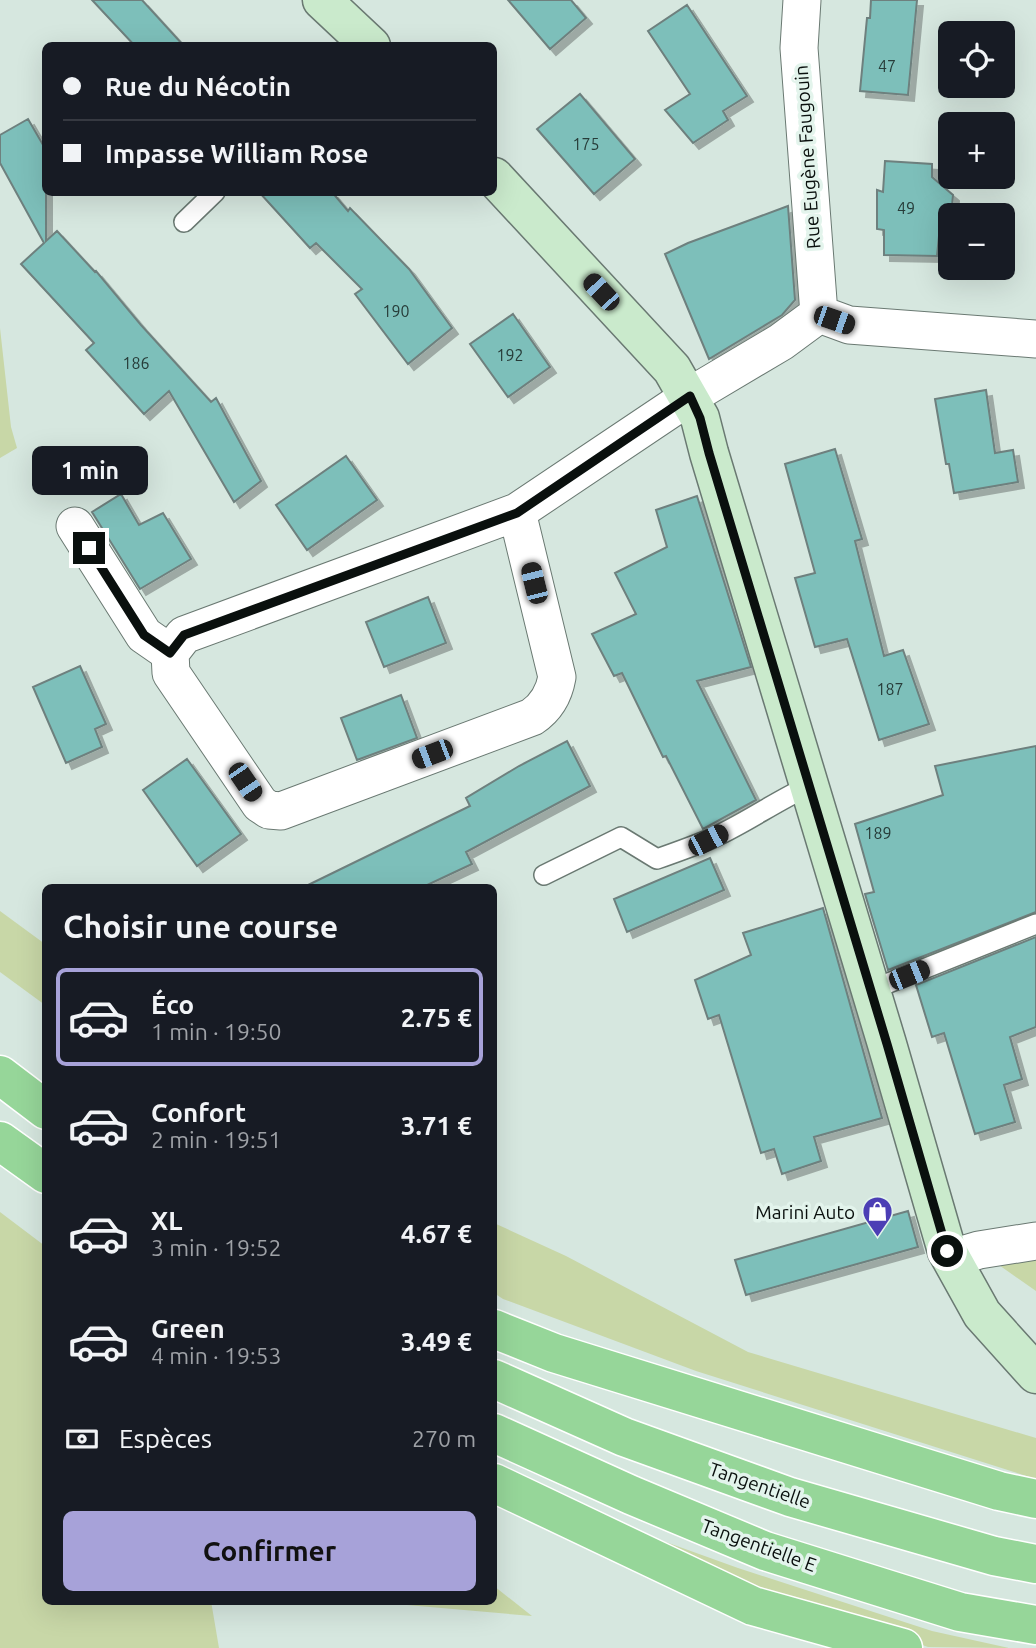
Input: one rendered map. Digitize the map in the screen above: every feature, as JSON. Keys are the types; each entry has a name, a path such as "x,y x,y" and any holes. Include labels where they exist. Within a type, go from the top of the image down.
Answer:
{"main road":[{"path":"0,1075 42,1107"},
{"path":"0,1141 42,1171"},
{"path":"497,1330 567,1357 999,1491 1036,1499"},
{"name":"Tangentielle","path":"497,1380 624,1437 790,1497 994,1556 1036,1564"},
{"name":"Tangentielle E","path":"497,1434 631,1495 765,1551 960,1612 1036,1625"},
{"path":"497,1484 753,1606 903,1648"}],"street":[{"path":"322,0 368,42"},
{"name":"Rue Eugène Faugouin","path":"802,0 799,48 819,314"},
{"path":"497,180 672,369 690,396 700,418 947,1251 982,1314 1029,1362"},
{"path":"517,513 557,677 555,690 542,710 532,717 281,811 269,810 260,804 172,673 170,653 184,635 517,513 690,396 781,342 819,314 849,325 1036,339"},
{"path":"75,526 144,635 170,653"},
{"path":"951,1258 979,1250 1036,1241"}],"lane":[{"path":"184,222 211,196"},
{"path":"544,875 621,838 657,859 708,840 809,786"},
{"path":"871,990 1036,924"}],"green space":[{"path":"0,328 11,427 17,448 0,458"},
{"path":"0,911 42,942 42,1003 0,972"},
{"path":"0,1212 42,1244 42,1605 212,1605 219,1648 0,1648"},
{"path":"497,1224 566,1256 748,1352 1036,1438 1036,1479 696,1371 497,1295"},
{"path":"1036,1248 1036,1291 986,1256"},
{"path":"610,1522 738,1568 932,1631 1009,1648 928,1647 732,1579"},
{"path":"497,1588 532,1616 407,1605 497,1605"}],"building":[{"path":"92,0 142,0 180,42 131,42"},
{"path":"508,0 571,0 586,18 550,49"},
{"path":"871,0 917,0 908,95 860,91"},
{"path":"687,5 747,96 723,111 728,120 693,143 665,110 690,94 648,31"},
{"path":"580,94 635,159 594,194 537,129"},
{"path":"28,119 42,143 42,196 46,196 46,241 57,231 96,271 211,402 216,398 261,481 234,502 169,391 144,414 86,350 94,343 21,264 44,243 0,163 0,135"},
{"path":"885,161 932,164 932,177 938,182 938,189 946,189 953,195 952,203 938,203 937,256 884,255 884,230 877,229 877,190 883,192"},
{"path":"263,196 335,196 409,269 452,328 408,364 355,294 362,289 316,243 310,248"},
{"path":"788,206 795,300 782,315 709,359 665,254"},
{"path":"513,314 550,367 508,397 470,344"},
{"path":"986,390 995,453 1013,450 1018,482 954,493 935,399"},
{"path":"835,449 862,539 855,541 884,656 903,650 929,724 879,740 847,639 815,647 795,578 815,573 785,464"},
{"path":"346,456 377,500 307,550 276,505"},
{"path":"121,494 139,525 163,513 191,559 140,589 92,512"},
{"path":"697,496 751,667 697,681 756,800 703,829 666,756 663,757 622,673 614,676 592,634 636,614 615,573 667,547 656,510"},
{"path":"428,597 446,643 384,667 366,622"},
{"path":"80,666 106,724 95,729 102,747 66,763 33,687"},
{"path":"401,695 417,738 357,760 341,718"},
{"path":"567,741 590,786 466,852 472,864 429,884 310,884 470,806 466,798"},
{"path":"1036,746 1036,912 888,970 865,894 874,892 855,824 943,795 935,766"},
{"path":"187,759 241,834 197,866 143,790"},
{"path":"710,858 724,890 627,932 614,899"},
{"path":"823,908 882,1118 814,1137 821,1161 782,1174 774,1149 761,1153 719,1015 708,1019 695,980 751,955 743,933"},
{"path":"1036,937 1036,1027 1010,1037 1022,1079 1004,1085 1015,1122 975,1134 944,1033 932,1037 916,985"},
{"path":"908,1211 918,1247 746,1295 735,1260"}],"place":[{"name":"Marini Auto","path":"878,1239"}],"route":[{"path":"89,548 144,635 170,653 184,635 517,513 690,396 700,418 947,1251"}]}
